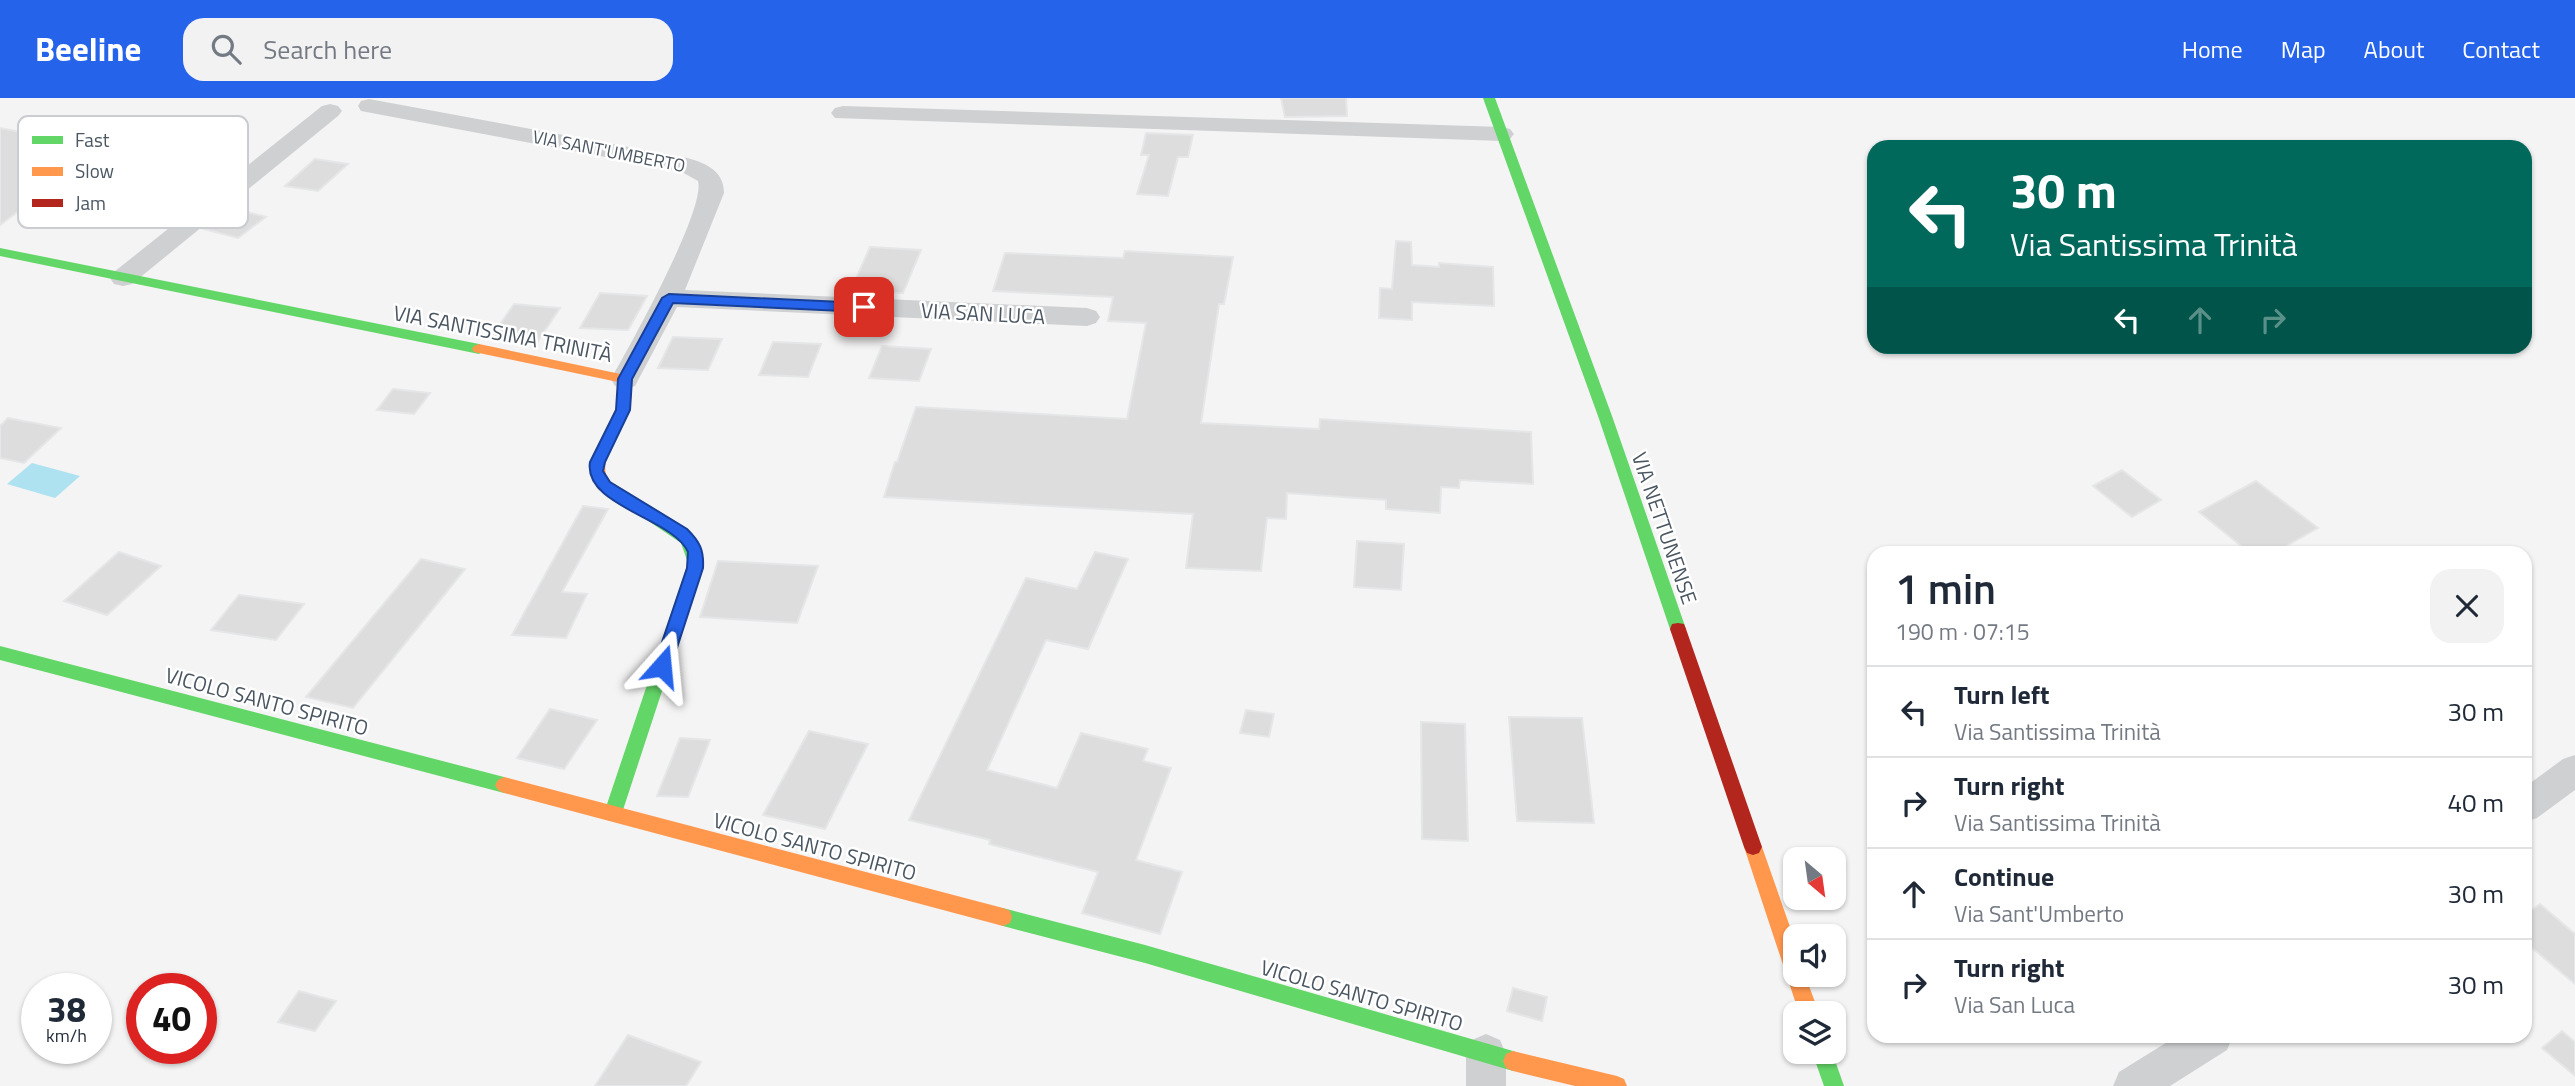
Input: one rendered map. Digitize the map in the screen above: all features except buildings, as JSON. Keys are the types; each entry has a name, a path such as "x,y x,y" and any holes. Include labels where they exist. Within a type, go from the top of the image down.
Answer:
{"street":[{"path":"1102,121 1109,98"},
{"name":"VIA NETTUNENSE","path":"1489,98 1605,416 1783,936"},
{"name":"VIA SANT'UMBERTO","path":"369,106 683,164 703,171 713,185 712,196 669,298 625,379"},
{"path":"248,177 330,111"},
{"path":"843,113 1502,134"},
{"path":"123,278 185,228"},
{"name":"VIA SANTISSIMA TRINITÀ","path":"0,252 625,379 623,410 597,462 596,475 604,486 686,537 694,548 696,563 613,813"},
{"name":"VIA SAN LUCA","path":"669,298 1087,317"},
{"name":"VICOLO SANTO SPIRITO","path":"0,653 1145,954 1486,1070 1617,1086"},
{"path":"2532,802 2575,770"},
{"path":"2133,1086 2202,1043"},
{"path":"1826,1064 1834,1086"}],"water":[{"path":"32,463 80,476 55,498 7,484"}],"traffic: fast":[{"path":"1489,98 1605,416 1678,629"},
{"path":"0,252 479,349"},
{"path":"613,813 696,563 691,545 686,539 675,529 652,516"},
{"path":"0,653 504,785"},
{"path":"1003,917 1145,954 1513,1061"},
{"path":"1826,1064 1834,1086"}],"traffic: slow":[{"path":"479,349 625,379 623,408 599,459 599,477 604,486 652,516"},
{"path":"504,785 1003,917"},
{"path":"1753,847 1783,935"},
{"path":"1800,987 1805,1001"},
{"path":"1513,1061 1617,1086"}],"traffic: jam":[{"path":"1678,629 1753,847"}],"route":[{"path":"662,666 695,568 696,552 681,534 604,486 596,471 597,462 623,410 625,379 669,298 864,307"}]}
